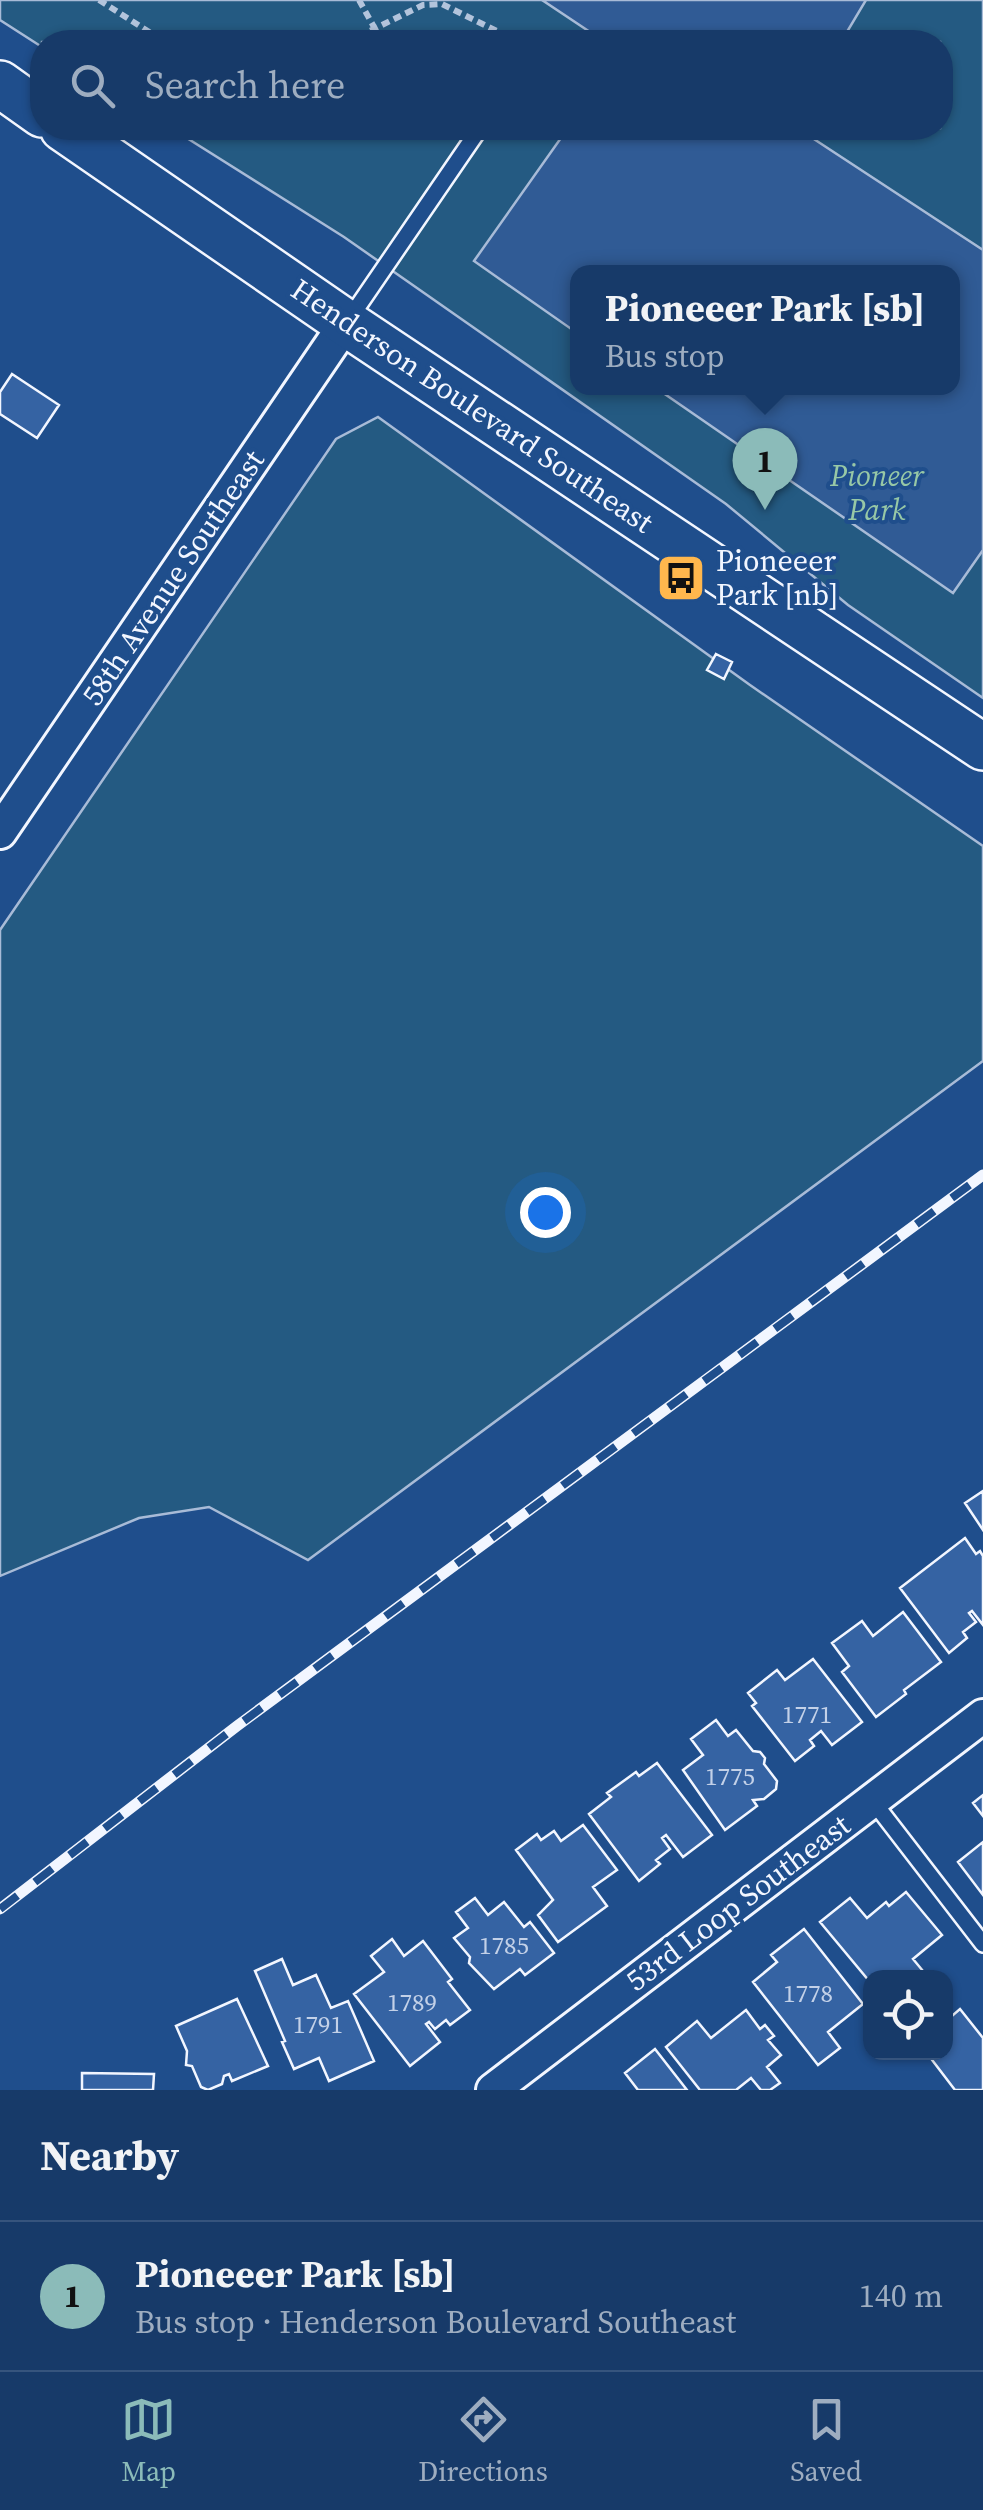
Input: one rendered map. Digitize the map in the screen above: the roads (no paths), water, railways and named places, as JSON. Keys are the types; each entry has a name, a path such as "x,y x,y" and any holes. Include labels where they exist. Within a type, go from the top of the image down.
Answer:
{"street":[{"path":"0,84 30,105"},
{"name":"Henderson Boulevard Southeast","path":"80,140 346,323 983,746"},
{"name":"58th Avenue Southeast","path":"0,832 346,323"},
{"name":"53rd Loop Southeast","path":"493,2090 983,1716"}],"lane":[{"path":"346,323 472,140"},
{"path":"872,1800 983,1944"}],"railway":[{"path":"0,1909 237,1726 983,1175"}],"place":[{"name":"Pioneeer Park [sb]","path":"765,510"},
{"name":"Pioneeer Park [nb]","path":"681,578"}],"park label":[{"name":"Pioneer Park","path":"877,493"}]}
